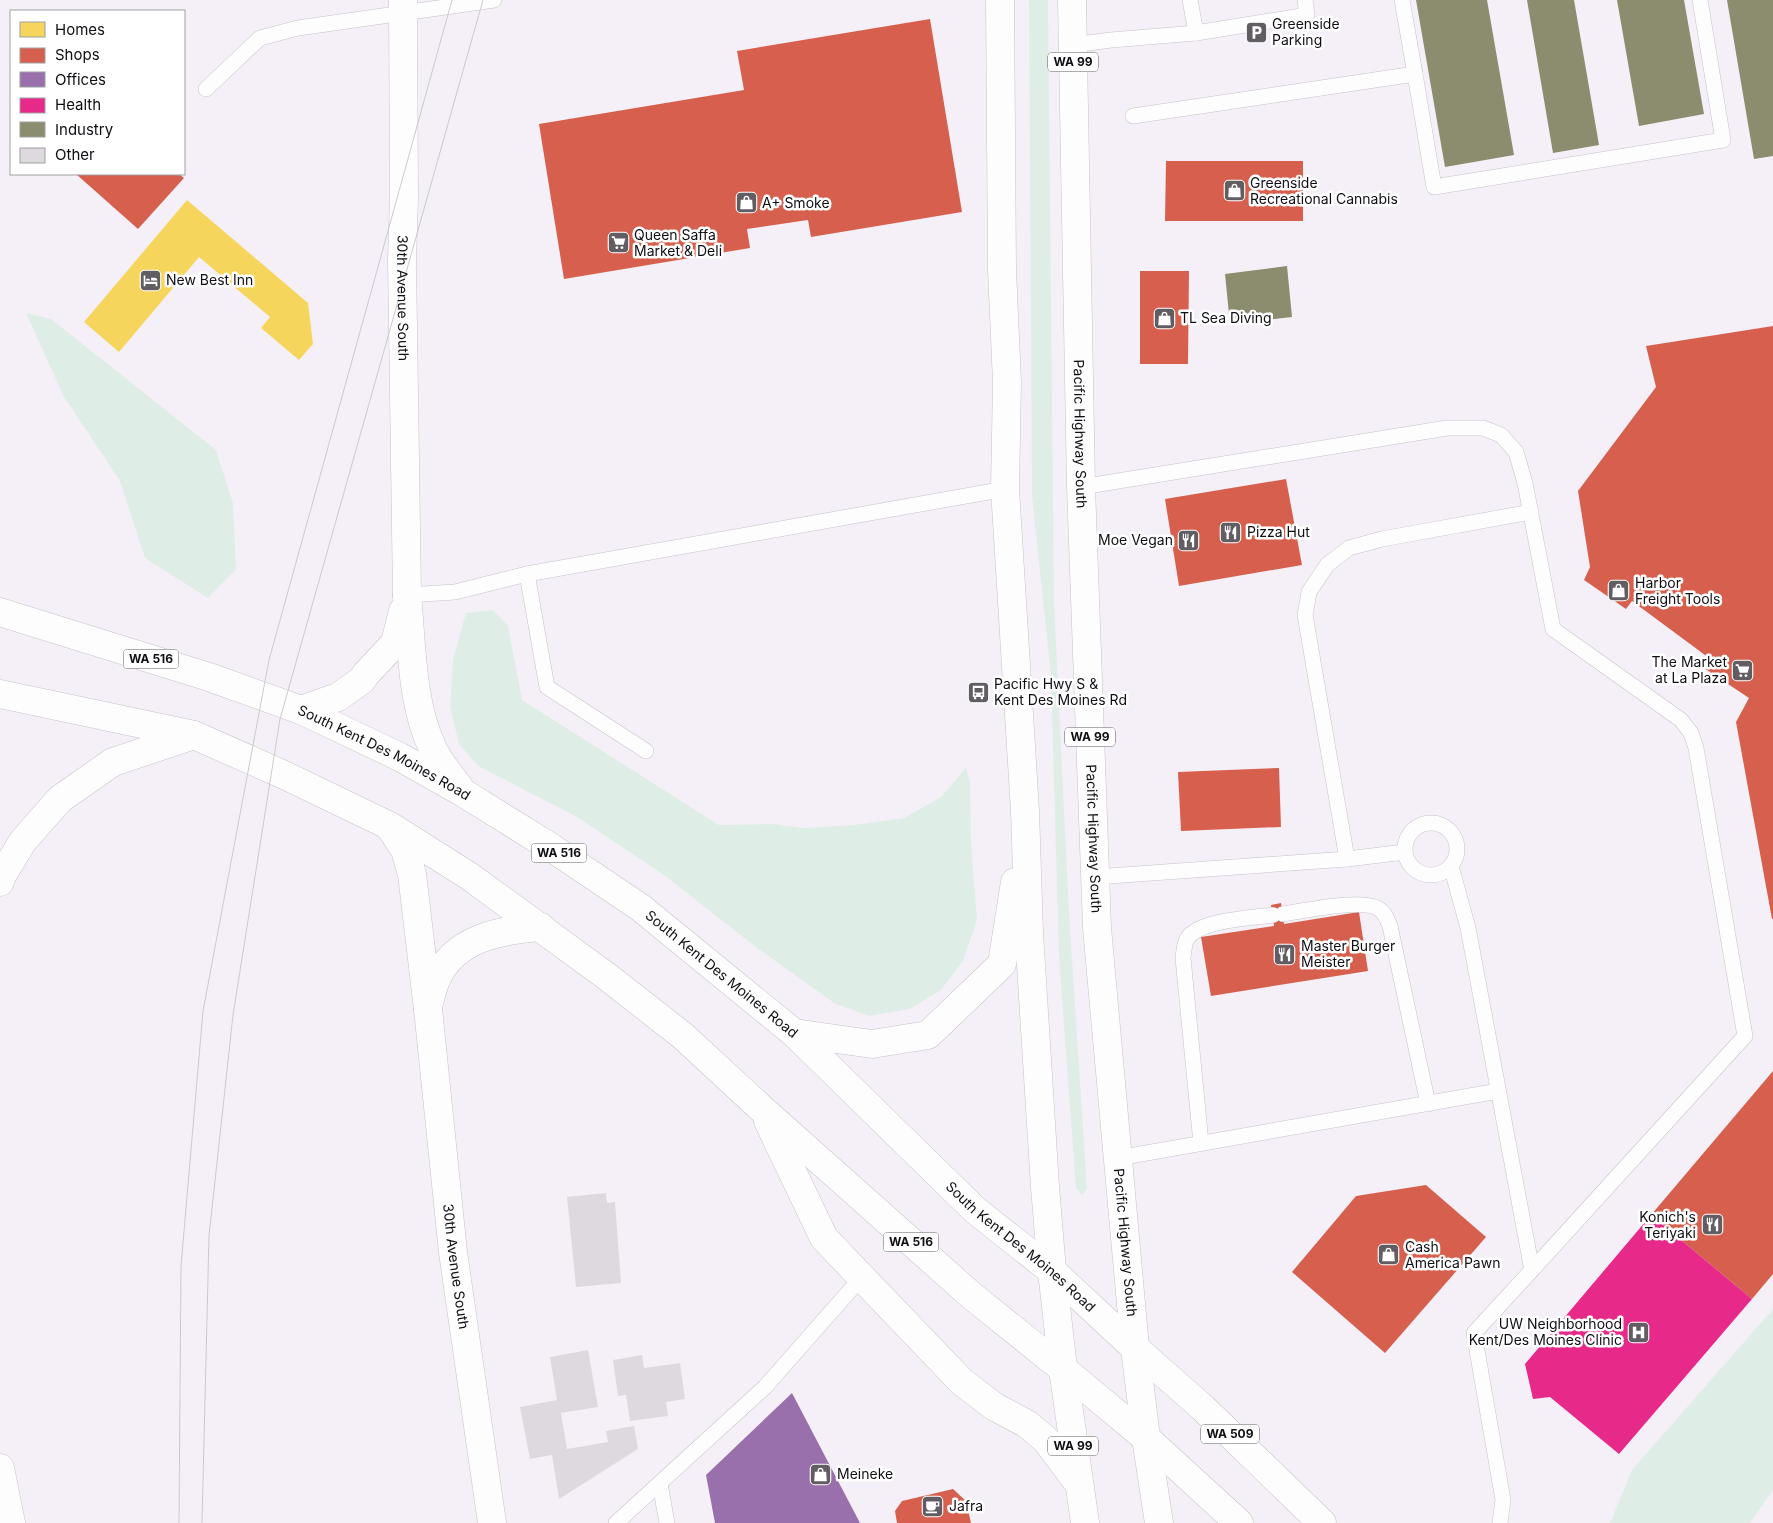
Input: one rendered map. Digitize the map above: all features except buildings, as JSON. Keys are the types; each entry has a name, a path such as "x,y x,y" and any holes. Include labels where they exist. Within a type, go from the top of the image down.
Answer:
{"main road":[{"name":"WA 99","path":"1000,0 1002,270 1007,382 1005,489 1025,811 1030,942 1044,1187 1063,1369 1084,1523"},
{"name":"Pacific Highway South","path":"1072,0 1082,487 1097,928 1135,1348 1159,1523"},
{"name":"30th Avenue South","path":"403,6 404,198 402,260 407,595"},
{"path":"301,710 338,696 362,680 395,643 407,595"},
{"path":"407,595 418,708 424,729 434,751 462,792"},
{"name":"South Kent Des Moines Road","path":"0,612 200,674 301,710 400,757 462,792 552,848 641,908 794,1033 975,1210 1052,1271 1203,1408 1322,1523"},
{"name":"WA 516","path":"0,694 194,735 282,774 390,826 469,876 605,975 682,1036 972,1296 1063,1369"},
{"path":"0,882 1,877 23,841 60,799 113,762 194,735"},
{"path":"794,1033 872,1044 928,1035 1002,964 1025,811"},
{"name":"30th Avenue South","path":"390,826 405,850 412,874 454,1252 492,1523"},
{"path":"428,1009 436,980 446,963 458,951 472,942 493,933 541,927"},
{"path":"763,1110 824,1238 962,1382 995,1407 1027,1424 1046,1440 1079,1484"},
{"path":"1063,1369 1146,1438 1239,1523"},
{"path":"0,1468 11,1523"}],"lane":[{"path":"206,89 260,38 403,6 494,0"},
{"path":"1190,0 1196,33"},
{"path":"1073,45 1196,33 1307,15 1304,0"},
{"path":"1402,0 1434,187 1723,140 1700,0"},
{"path":"1134,116 1415,74"},
{"path":"1082,487 1447,428 1483,428 1501,435 1516,452 1525,483 1553,629 1681,720 1691,733 1696,748 1745,1036 1474,1333 1503,1500 1500,1523"},
{"path":"407,595 455,592 527,574 1005,489"},
{"path":"1347,859 1305,615 1309,592 1327,565 1350,548 1382,539 1531,512"},
{"path":"527,574 546,687 646,751"},
{"path":"1438,824 1452,834 1456,842 1457,850 1451,866 1444,872 1436,875 1419,873 1412,868 1407,860 1405,852 1408,836 1414,829 1422,825 1438,824"},
{"path":"1095,877 1347,859 1405,852"},
{"path":"1451,866 1468,928 1532,1270"},
{"path":"1201,1143 1183,958 1186,939 1206,925 1363,904 1378,908 1390,926 1428,1104"},
{"path":"1118,1158 1498,1091"},
{"path":"616,1523 765,1387 861,1278"},
{"path":"660,1484 667,1523"}],"shaded area":[{"path":"1029,0 1048,0 1054,601 1069,913 1087,1189 1082,1195 1076,1188 1059,958 1051,676 1032,496"},
{"path":"26,313 51,319 216,450 233,503 236,569 208,598 145,558 120,481 64,397"},
{"path":"493,610 508,626 522,700 719,825 771,824 805,828 854,825 904,818 941,797 966,768 970,783 971,843 977,920 963,961 941,990 910,1009 869,1016 834,1003 757,948 664,875 577,817 478,766 459,744 450,707 453,659 466,613"},
{"path":"1773,1309 1773,1490 1750,1523 1610,1523 1632,1470"}],"tram line":[{"path":"179,1523 181,1266 203,1011 269,660 452,0"},
{"path":"202,1523 209,1236 233,1015 280,719 483,0"}],"place":[{"name":"Greenside Parking","path":"1256,32"},
{"name":"Greenside Recreational Cannabis","path":"1234,191"},
{"name":"A+ Smoke","path":"746,203"},
{"name":"Queen Saffa Market & Deli","path":"618,243"},
{"name":"New Best Inn","path":"150,280"},
{"name":"TL Sea Diving","path":"1164,318"},
{"name":"Pizza Hut","path":"1231,532"},
{"name":"Moe Vegan","path":"1189,540"},
{"name":"Harbor Freight Tools","path":"1619,591"},
{"name":"The Market at La Plaza","path":"1743,670"},
{"name":"Pacific Hwy S & Kent Des Moines Rd","path":"978,692"},
{"name":"Master Burger Meister","path":"1285,954"},
{"name":"Konich's Teriyaki","path":"1712,1225"},
{"name":"Cash America Pawn","path":"1389,1255"},
{"name":"UW Neighborhood Kent/Des Moines Clinic","path":"1638,1332"},
{"name":"Meineke","path":"821,1474"},
{"name":"Jafra","path":"933,1506"}]}
